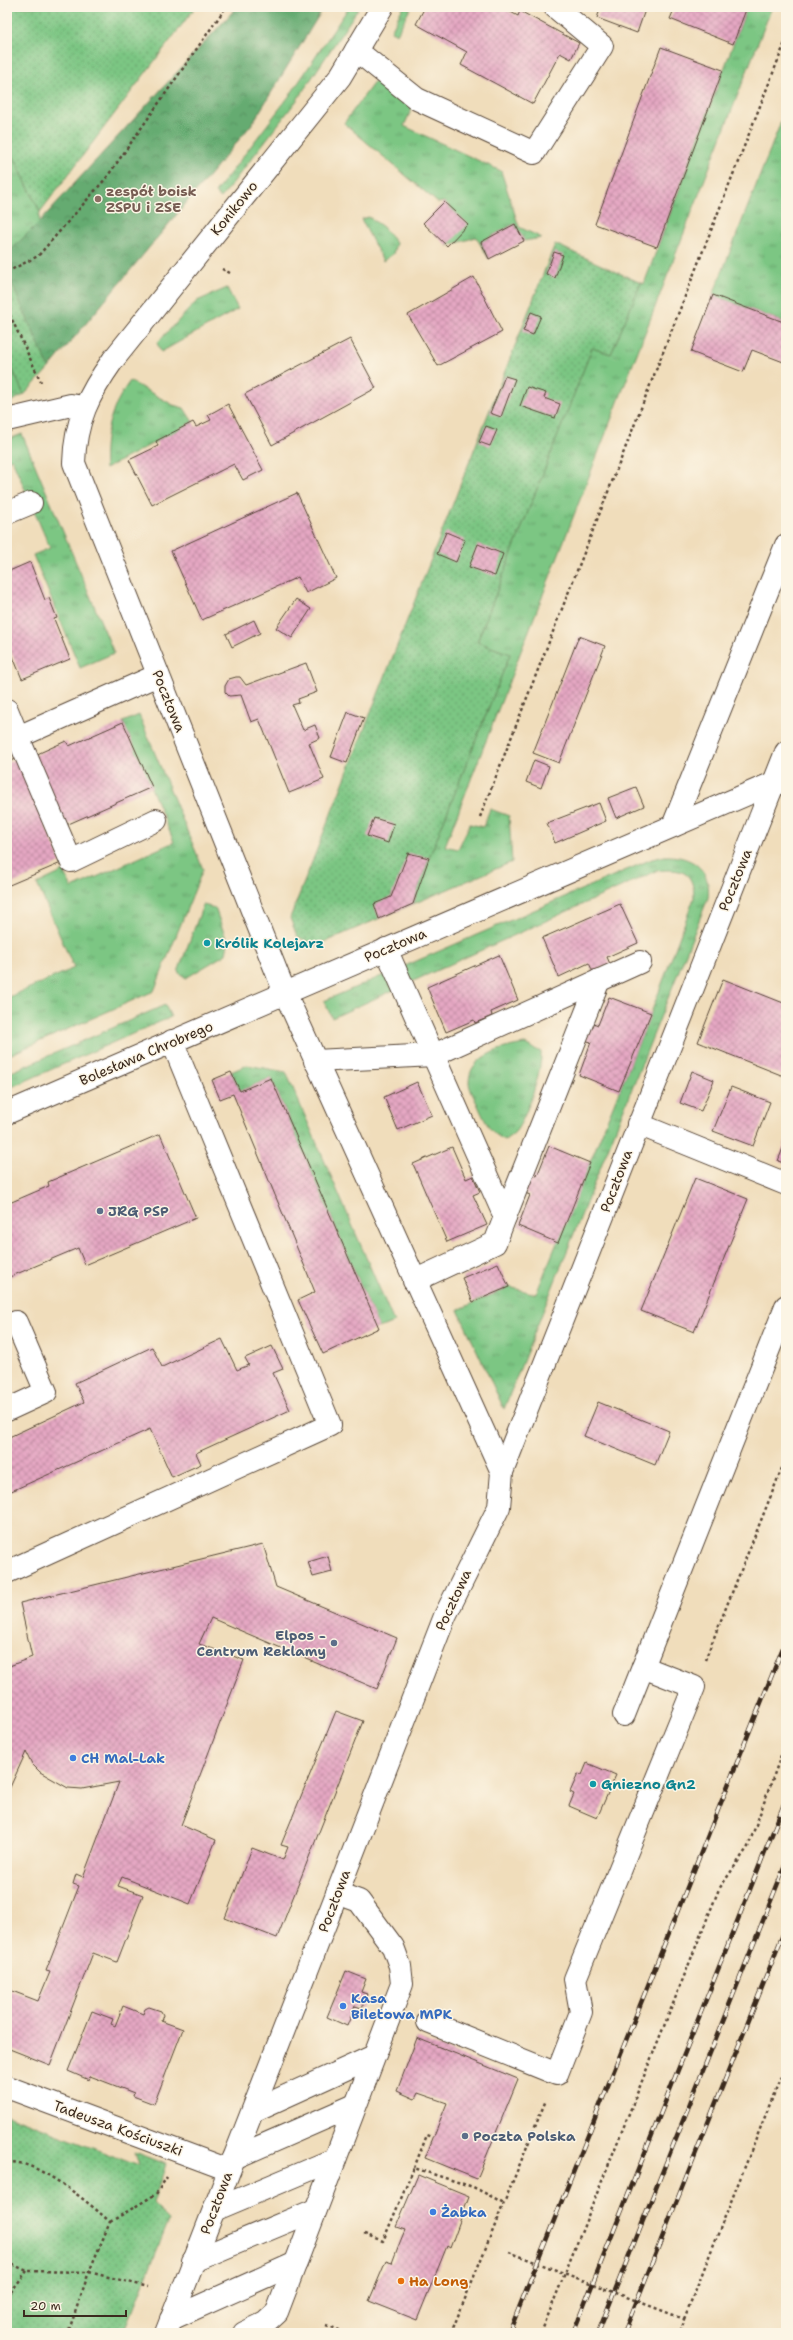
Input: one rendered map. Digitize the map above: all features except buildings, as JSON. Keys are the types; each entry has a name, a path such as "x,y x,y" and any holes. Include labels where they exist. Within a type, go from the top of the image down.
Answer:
{"street":[{"name":"Konikowo","path":"84,407 95,385 113,360 340,77 382,7"},
{"path":"356,50 417,99 534,153 602,46 555,7"},
{"path":"7,420 71,405 84,407"},
{"name":"Pocztowa","path":"84,407 74,440 74,464 285,993 414,1281 502,1472"},
{"path":"7,513 31,503"},
{"path":"673,826 786,545"},
{"path":"18,737 158,675"},
{"path":"7,710 70,861 156,820"},
{"path":"780,776 786,752"},
{"name":"Pocztowa","path":"285,993 673,826 780,776"},
{"name":"Pocztowa","path":"168,2326 445,1616 499,1507 502,1472 638,1124 780,776"},
{"path":"386,949 505,1217"},
{"path":"315,1061 434,1055 640,962"},
{"path":"414,1281 495,1243 599,980"},
{"name":"Bolesława Chrobrego","path":"7,1113 285,993"},
{"path":"7,1572 330,1425 172,1041"},
{"path":"638,1124 786,1184"},
{"path":"624,1715 786,1306"},
{"path":"7,1326 16,1322 46,1392 7,1410"},
{"path":"428,2022 556,2074 582,2012 575,1979 694,1686 643,1667"},
{"path":"244,2333 265,2323 277,2312 402,1984 400,1966 393,1946 359,1901 337,1893"},
{"path":"253,2111 374,2056"},
{"name":"Tadeusza Kościuszki","path":"7,2087 231,2164"},
{"path":"231,2164 355,2105"},
{"path":"214,2210 335,2159"},
{"path":"193,2261 315,2210"},
{"path":"168,2326 296,2263"}],"path":[{"path":"7,272 38,256 107,177 226,7"},
{"path":"480,817 786,40"},
{"path":"7,309 56,408"},
{"path":"694,1686 786,1458"},
{"path":"541,2333 719,1889 748,1848 783,1750"},
{"path":"679,2333 786,2064"},
{"path":"451,2333 556,2074"},
{"path":"364,2234 383,2241 428,2135 433,2137"},
{"path":"7,2163 13,2161 43,2173 75,2192 110,2222"},
{"path":"414,2168 473,2187 504,2203"},
{"path":"68,2333 89,2272 110,2222 156,2194 170,2172"},
{"path":"509,2252 684,2319"},
{"path":"7,2262 28,2271 89,2272 148,2287"},
{"path":"7,2296 28,2271"},
{"path":"326,2325 347,2333"}],"green space":[{"path":"7,7 191,7 194,9 40,212 7,142"},
{"path":"237,7 324,7 252,124 49,368 7,273 7,254 39,222"},
{"path":"349,7 358,9 297,100 221,198 215,193 290,95"},
{"path":"403,7 411,7 397,34 391,31"},
{"path":"747,7 772,7 445,846 458,849 470,824 483,827 490,809 509,816 512,862 413,904 429,858 510,654 477,642 592,348 611,354 641,283 644,284"},
{"path":"375,81 413,106 404,126 501,171 519,227 542,238 524,241 515,224 481,242 489,259 476,237 447,246 467,224 444,202 438,203 344,123"},
{"path":"786,109 786,323 713,295"},
{"path":"7,142 40,212 39,222 7,254"},
{"path":"369,217 383,227 396,243 393,254 383,261 361,219"},
{"path":"555,244 641,283 611,354 592,348 477,642 510,654 429,858 413,904 315,946 297,936 290,918"},
{"path":"7,273 49,368 24,395 7,356"},
{"path":"227,288 238,309 161,352 157,343 197,301"},
{"path":"7,356 24,395 10,402 16,416 7,420"},
{"path":"130,381 173,405 184,408 193,422 105,469 105,445 109,423 117,402"},
{"path":"22,434 114,653 80,668 33,555 50,548 12,459 7,461 7,440"},
{"path":"139,715 203,869 154,991 7,1056 7,998 74,968 37,884 64,871 72,888 174,842 123,722"},
{"path":"665,856 684,858 692,861 698,866 707,879 708,898 504,1409 458,1310 509,1287 536,1294 651,1013 694,898 692,882 689,877 679,871 656,871 332,1018 324,1001 652,859"},
{"path":"203,905 215,908 228,944 226,954 186,978 178,972"},
{"path":"165,1005 171,1017 7,1089 7,1074"},
{"path":"525,1044 541,1052 537,1081 524,1117 514,1133 505,1140 496,1135 484,1119 470,1089 469,1082 475,1065 481,1059 498,1050"},
{"path":"247,1065 286,1072 394,1322 379,1328 271,1078 240,1091 231,1072"},
{"path":"7,2115 139,2166 135,2152 166,2164 153,2204 169,2220 124,2333 7,2333"}],"railway":[{"path":"509,2333 786,1640"},
{"path":"573,2333 786,1799"},
{"path":"598,2333 786,1863"},
{"path":"624,2333 786,1927"}],"place":[{"name":"zespół boisk ZSPU i ZSE","path":"98,199"},
{"name":"Królik Kolejarz","path":"207,943"},
{"name":"JRG PSP","path":"100,1211"},
{"name":"Elpos - Centrum Reklamy","path":"334,1643"},
{"name":"CH Mal-Lak","path":"73,1758"},
{"name":"Gniezno Gn2","path":"593,1784"},
{"name":"Kasa Biletowa MPK","path":"343,2006"},
{"name":"Poczta Polska","path":"465,2136"},
{"name":"Żabka","path":"433,2212"},
{"name":"Ha Long","path":"401,2281"}]}
